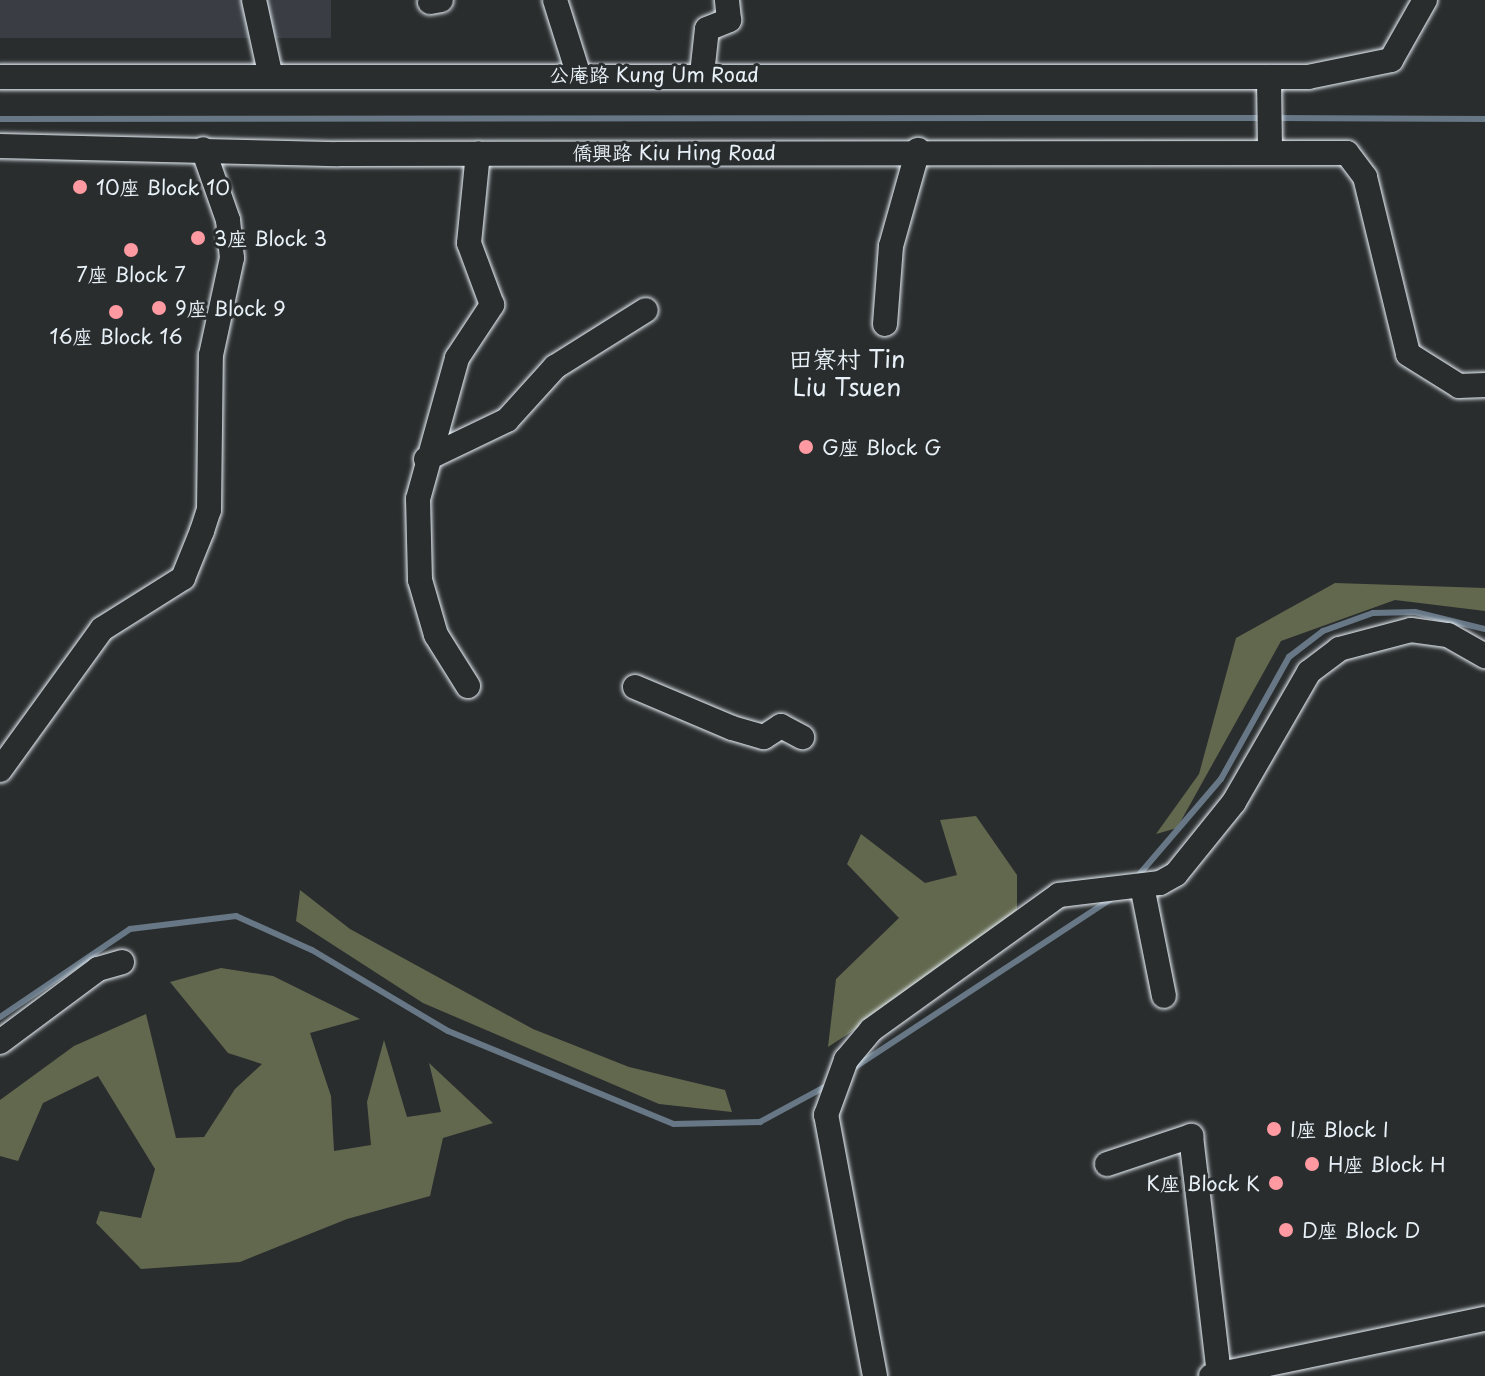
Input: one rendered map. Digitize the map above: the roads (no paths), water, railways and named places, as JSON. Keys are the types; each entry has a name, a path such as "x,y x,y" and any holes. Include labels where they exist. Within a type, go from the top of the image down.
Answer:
{"street":[{"path":"254,0 270,73"},
{"path":"555,0 578,73"},
{"path":"702,74 707,29 729,20 727,0"},
{"name":"公庵路 Kung Um Road","path":"0,77 270,73 1308,77 1391,60 1425,0"},
{"path":"1269,77 1270,151"},
{"name":"僑興路 Kiu Hing Road","path":"0,146 478,153 918,150 1347,153 1365,177 1408,354 1459,386 1485,385"},
{"path":"0,770 102,629 183,578 209,510 211,355 232,258 228,220 203,149"},
{"path":"885,324 891,246 918,150"},
{"path":"468,686 436,635 420,580 418,499 426,459 460,350 492,305 469,243 478,153"},
{"path":"426,459 507,420 555,367 646,310"},
{"path":"875,1376 829,1160 831,1095 846,1060 871,1030 1059,895 1098,887 1151,884 1194,859 1309,672 1339,649 1411,630 1448,635 1485,656"},
{"path":"635,687 732,728 764,737 781,726 802,737"},
{"path":"1151,884 1164,996"},
{"path":"0,1042 105,978 122,962"},
{"path":"1107,1164 1191,1136 1215,1375 1485,1319"}],"waterway":[{"path":"0,119 1264,118"},
{"path":"1276,118 1485,119"},
{"path":"1137,877 1221,779 1289,657 1323,631 1373,613 1415,612 1485,629"},
{"path":"849,1071 1114,897"},
{"path":"0,1017 130,929 236,916 312,950 448,1031 674,1124 760,1122 830,1084"}],"place":[{"name":"10座 Block 10","path":"80,187"},
{"name":"3座 Block 3","path":"198,238"},
{"name":"7座 Block 7","path":"131,250"},
{"name":"9座 Block 9","path":"159,308"},
{"name":"16座 Block 16","path":"116,312"},
{"name":"G座 Block G","path":"806,447"},
{"name":"I座 Block I","path":"1274,1129"},
{"name":"H座 Block H","path":"1312,1164"},
{"name":"K座 Block K","path":"1276,1183"},
{"name":"D座 Block D","path":"1286,1230"}],"district":[{"name":"田寮村 Tin Liu Tsuen","path":"847,373"}]}
